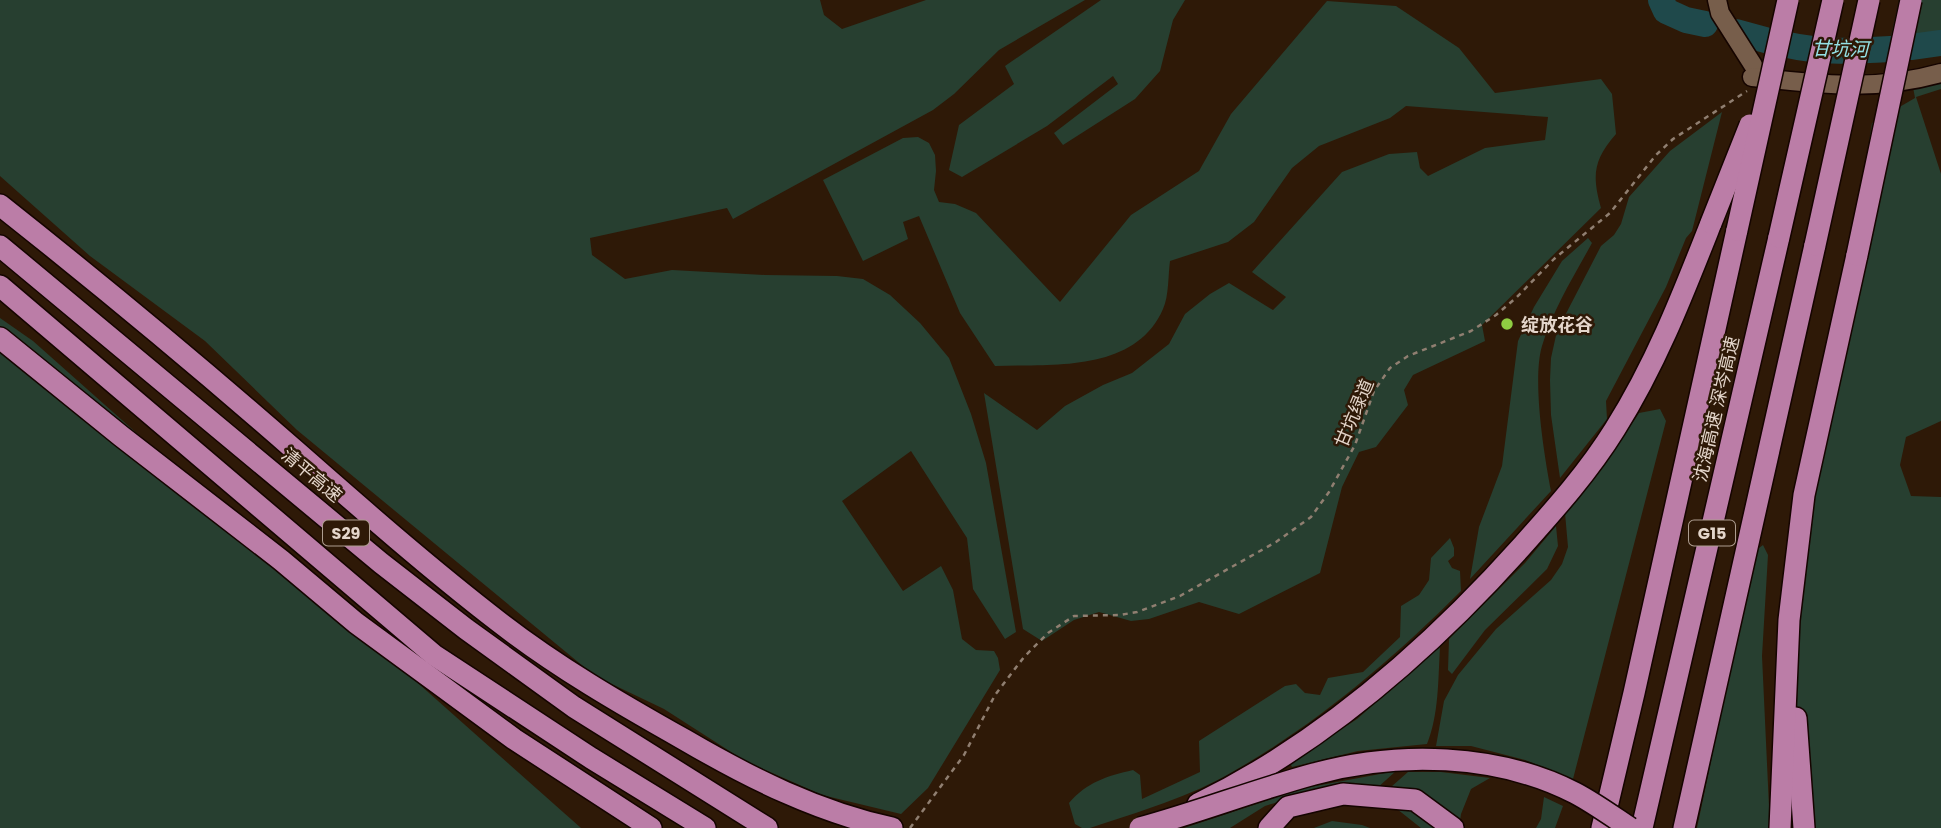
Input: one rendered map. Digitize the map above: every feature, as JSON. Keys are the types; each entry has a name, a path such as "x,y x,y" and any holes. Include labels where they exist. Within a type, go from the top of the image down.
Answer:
{"highway":[{"path":"1161,822 1212,798 1291,750 1358,703 1405,664 1499,572 1584,474 1615,430 1660,347 1711,223 1760,69 1788,0"},
{"name":"沈海高速 深岑高速","path":"1642,828 1833,0"},
{"name":"G15","path":"1684,828 1869,0"},
{"path":"1780,828 1789,620 1804,495 1911,0"},
{"path":"1602,828 1737,230 1760,69"},
{"path":"0,205 96,281 296,450 386,531 499,622 563,668 656,724 756,779 801,800 892,828"},
{"name":"清平高速","path":"0,246 381,563 466,629 574,707 767,828"},
{"name":"S29","path":"0,286 434,655 701,826"},
{"path":"0,338 356,623 514,739 651,828"},
{"path":"1789,620 1804,828"},
{"path":"1140,828 1315,774 1373,762 1410,760 1466,762 1522,773 1575,793 1630,828"},
{"path":"1269,828 1288,807 1343,794 1415,800 1453,828"}],"lane":[{"path":"1717,0 1720,13 1760,69 1856,86 1906,81 1941,73"}],"path":[{"name":"甘坑绿道","path":"910,828 964,755 995,695 1024,657 1048,633 1074,616 1129,613 1180,596 1276,542 1311,517 1329,492 1354,445 1374,391 1390,368 1408,356 1471,331 1496,315 1554,259 1610,213 1656,155 1674,139 1741,96 1748,90 1760,69"}],"green space":[{"path":"0,0 820,0 824,15 842,29 926,0 1085,0 999,50 954,94 933,110 733,219 727,208 590,238 592,255 625,279 672,270 863,279 890,295 920,323 949,358 971,414 986,463 1016,632 1005,639 973,589 967,538 911,451 842,501 903,591 941,566 953,590 962,639 976,650 994,651 998,658 1000,670 928,788 901,814 822,795 745,761 664,709 595,676 297,430 205,341 90,256 0,176"},
{"path":"1101,0 1185,0 1173,20 1160,71 1135,99 1063,145 1054,133 1118,84 1113,76 1047,126 962,177 949,170 959,125 1014,84 1005,66"},
{"path":"1899,0 1941,0 1941,33 1890,40"},
{"path":"1327,1 1396,6 1459,48 1495,93 1601,79 1612,94 1616,134 1608,143 1596,169 1596,187 1601,208 1482,325 1485,341 1413,375 1404,390 1408,405 1376,447 1359,452 1342,487 1320,573 1239,614 1199,602 1149,619 1131,621 1099,612 1074,620 1042,641 1023,629 984,393 1037,430 1065,406 1132,373 1169,344 1185,314 1229,283 1273,310 1286,297 1252,272 1342,172 1389,154 1417,152 1420,168 1428,176 1485,148 1545,140 1548,117 1406,106 1390,118 1319,146 1292,168 1254,222 1228,242 1170,261 1163,309 1150,330 1133,345 1113,355 1066,364 995,366 960,313 919,216 903,222 908,239 863,261 823,180 903,138 918,137 929,143 935,155 934,190 939,202 955,204 976,213 1060,302 1131,215 1199,171 1231,114"},
{"path":"1941,79 1941,89 1916,97 1941,174 1941,421 1906,437 1900,465 1911,496 1941,497 1941,828 1807,828 1791,699 1793,620 1872,123 1915,98 1913,87"},
{"path":"1722,112 1692,231 1686,238 1666,287 1606,401 1607,419 1560,478 1551,415 1550,380 1551,358 1557,331 1601,246 1614,235 1621,224 1629,197 1670,151"},
{"path":"1588,238 1592,243 1552,319 1539,360 1540,417 1551,491 1470,579 1479,527 1502,466 1518,341 1534,307 1562,261"},
{"path":"0,318 33,341 581,828 0,828"},
{"path":"1660,409 1666,421 1573,779 1525,760 1471,746 1436,746 1444,701 1458,675 1496,629 1551,580 1562,564 1568,547 1565,513 1607,461 1639,413"},
{"path":"1556,526 1558,546 1547,569 1485,630 1452,674 1448,670 1449,639 1525,563"},
{"path":"1450,538 1454,556 1448,561 1452,568 1460,571 1461,591 1409,641 1325,711 1265,752 1200,789 1090,828 1075,824 1069,803 1090,785 1133,770 1140,775 1142,799 1200,772 1199,741 1285,686 1296,684 1305,693 1320,695 1328,678 1363,672 1400,637 1401,606 1419,595 1429,580 1431,558"},
{"path":"1763,545 1768,555 1762,656 1770,828 1697,828 1755,551"},
{"path":"1440,647 1436,709 1427,744 1358,751 1292,767 1290,763 1357,719"},
{"path":"1396,771 1366,798 1300,795 1265,806 1230,828 1184,828 1305,788"},
{"path":"1408,772 1441,772 1490,778 1471,789 1461,814 1459,828 1421,828 1397,809 1374,802"},
{"path":"1544,797 1563,806 1555,828 1536,828 1541,819"},
{"path":"1332,821 1362,825 1370,828 1314,828"}],"waterway":[{"name":"甘坑河","path":"1661,0 1666,11 1686,20 1705,24"},
{"name":"甘坑河","path":"1736,32 1769,41"},
{"name":"甘坑河","path":"1911,47 1941,43"},
{"name":"甘坑河","path":"1788,45 1827,50 1892,49"}],"place":[{"name":"绽放花谷","path":"1507,324"}]}
